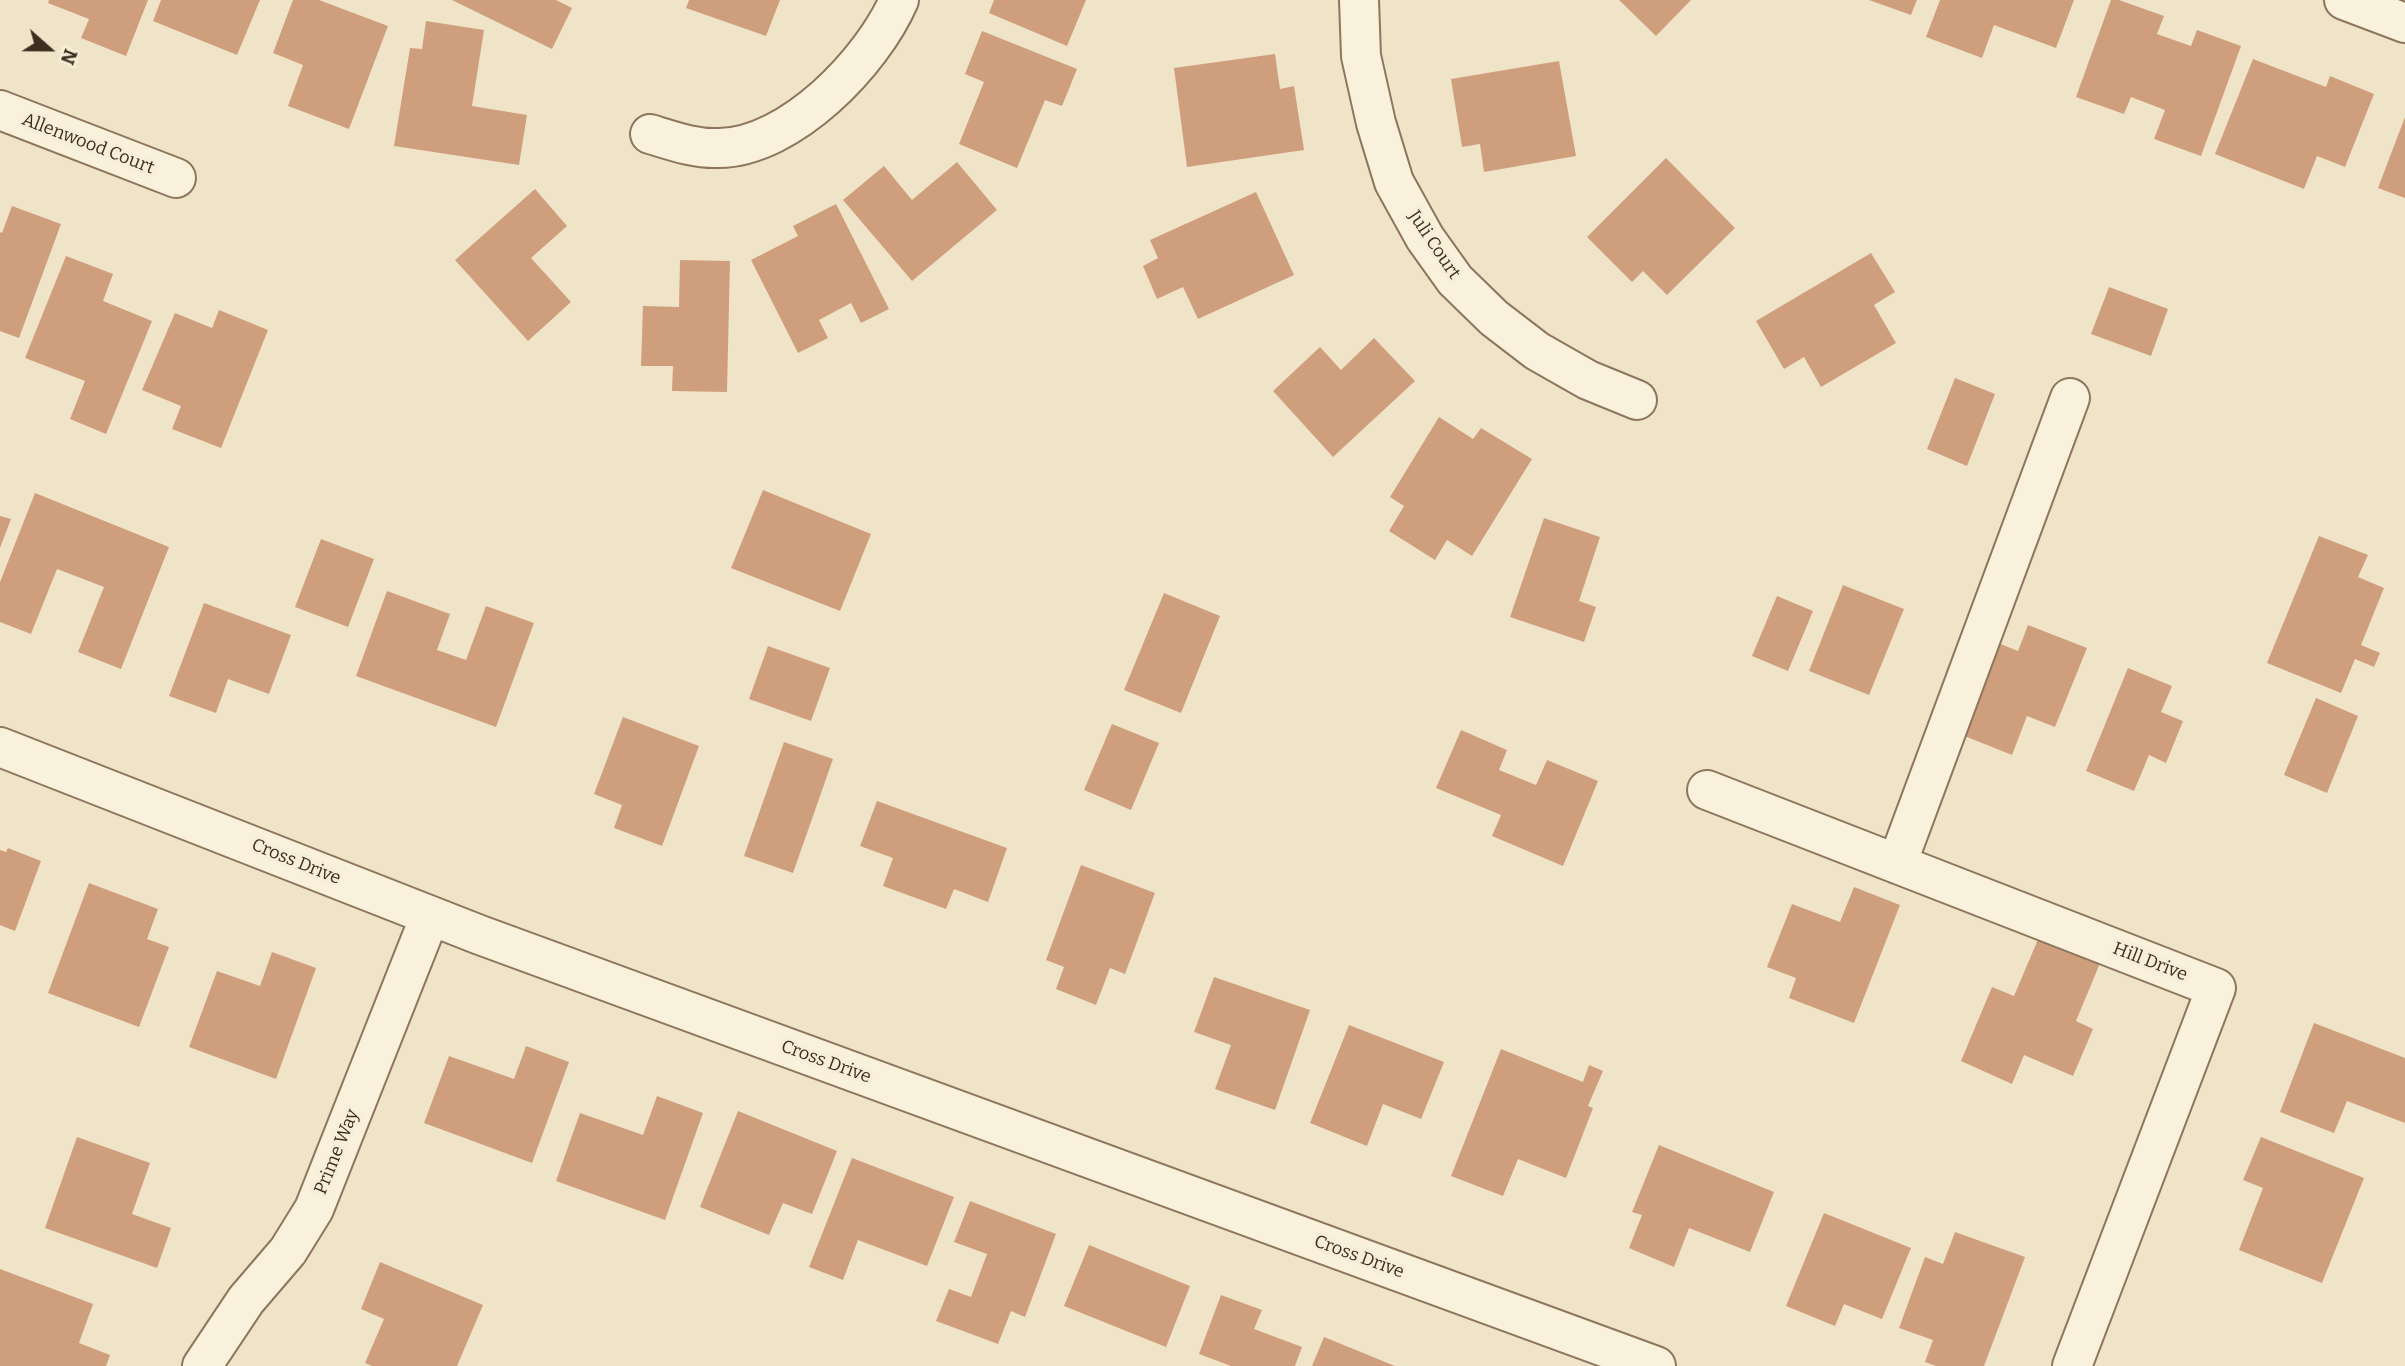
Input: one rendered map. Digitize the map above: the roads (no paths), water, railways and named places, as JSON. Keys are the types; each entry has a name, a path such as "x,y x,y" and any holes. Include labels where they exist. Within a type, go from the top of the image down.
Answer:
{"street":[{"path":"650,134 687,146 720,149 775,132 814,109 861,62 899,0"},
{"name":"Juli Court","path":"1359,0 1361,56 1376,122 1394,182 1425,238 1455,280 1494,318 1537,351 1588,380 1637,400"},
{"path":"2344,0 2405,23"},
{"name":"Allenwood Court","path":"0,110 176,178"},
{"path":"1896,864 2070,398"},
{"name":"Cross Drive","path":"0,747 430,916 1657,1366"},
{"name":"Hill Drive","path":"1707,790 2216,988 2072,1366"},
{"name":"Prime Way","path":"202,1366 246,1300 288,1251 314,1209 430,916"}]}
